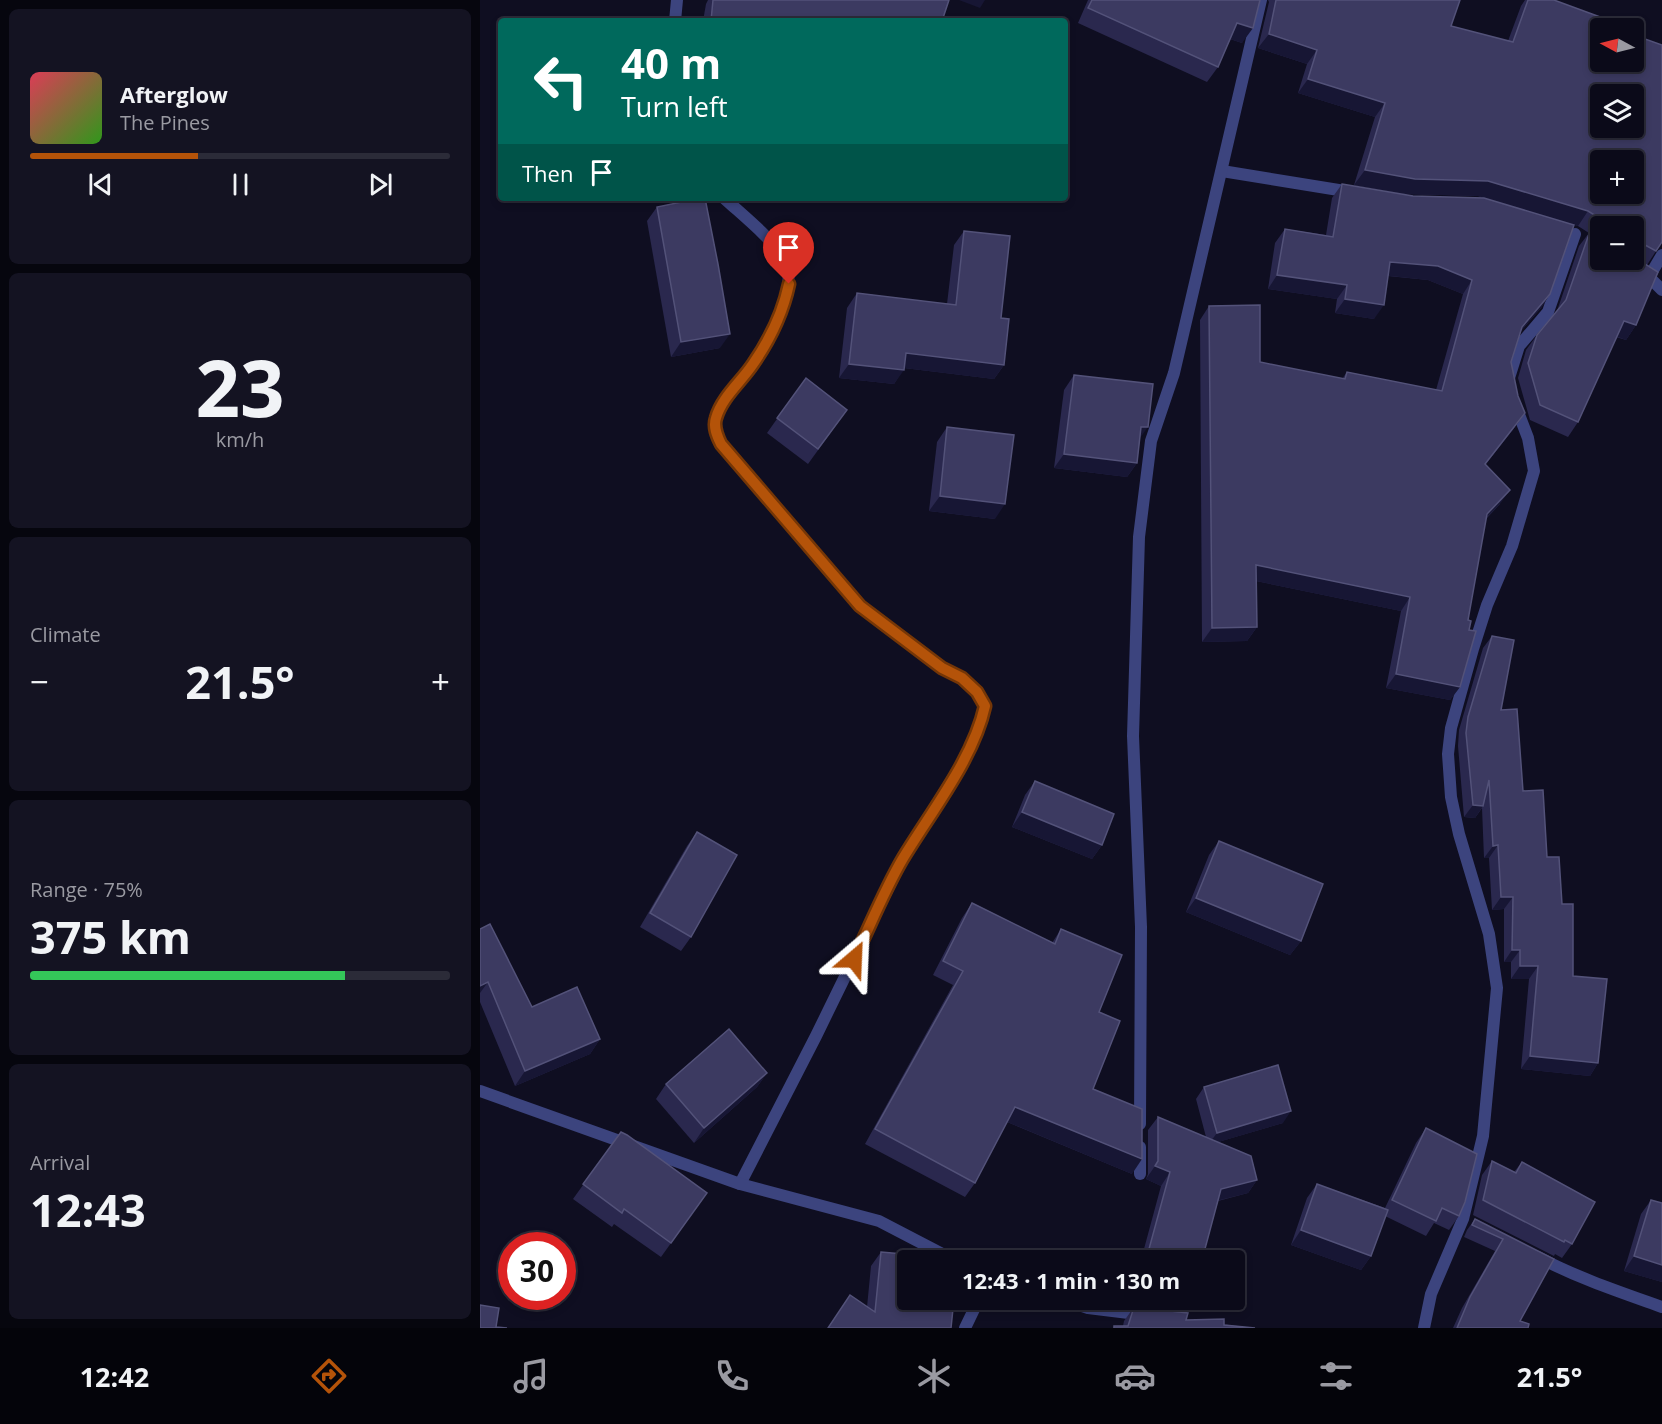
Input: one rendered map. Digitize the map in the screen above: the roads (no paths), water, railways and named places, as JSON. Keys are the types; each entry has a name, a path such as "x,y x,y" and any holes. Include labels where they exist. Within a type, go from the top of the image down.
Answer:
{"street":[{"path":"675,18 678,0"},
{"path":"1140,1174 1141,927 1133,736 1139,537 1151,441 1174,373 1261,0"},
{"path":"1222,171 1359,194"},
{"path":"727,201 762,234 785,261 789,284 786,301 754,363 722,404 715,419 715,431 721,444 860,606 942,668 962,678 977,692 985,706 982,721 960,765 901,862 740,1184"},
{"path":"1424,1328 1431,1294 1467,1222 1483,1136 1497,988 1489,934 1458,834 1451,797 1448,754 1451,728 1486,605 1512,546 1534,471 1528,438 1516,408 1509,378 1519,346 1548,312 1574,234"},
{"path":"1649,277 1662,255"},
{"path":"1637,270 1649,277 1662,290"},
{"path":"480,1091 740,1184 879,1221 935,1250"},
{"path":"1527,1251 1561,1269 1609,1289 1662,1307"},
{"path":"965,1328 974,1310"},
{"path":"1103,1310 1156,1317"}]}
